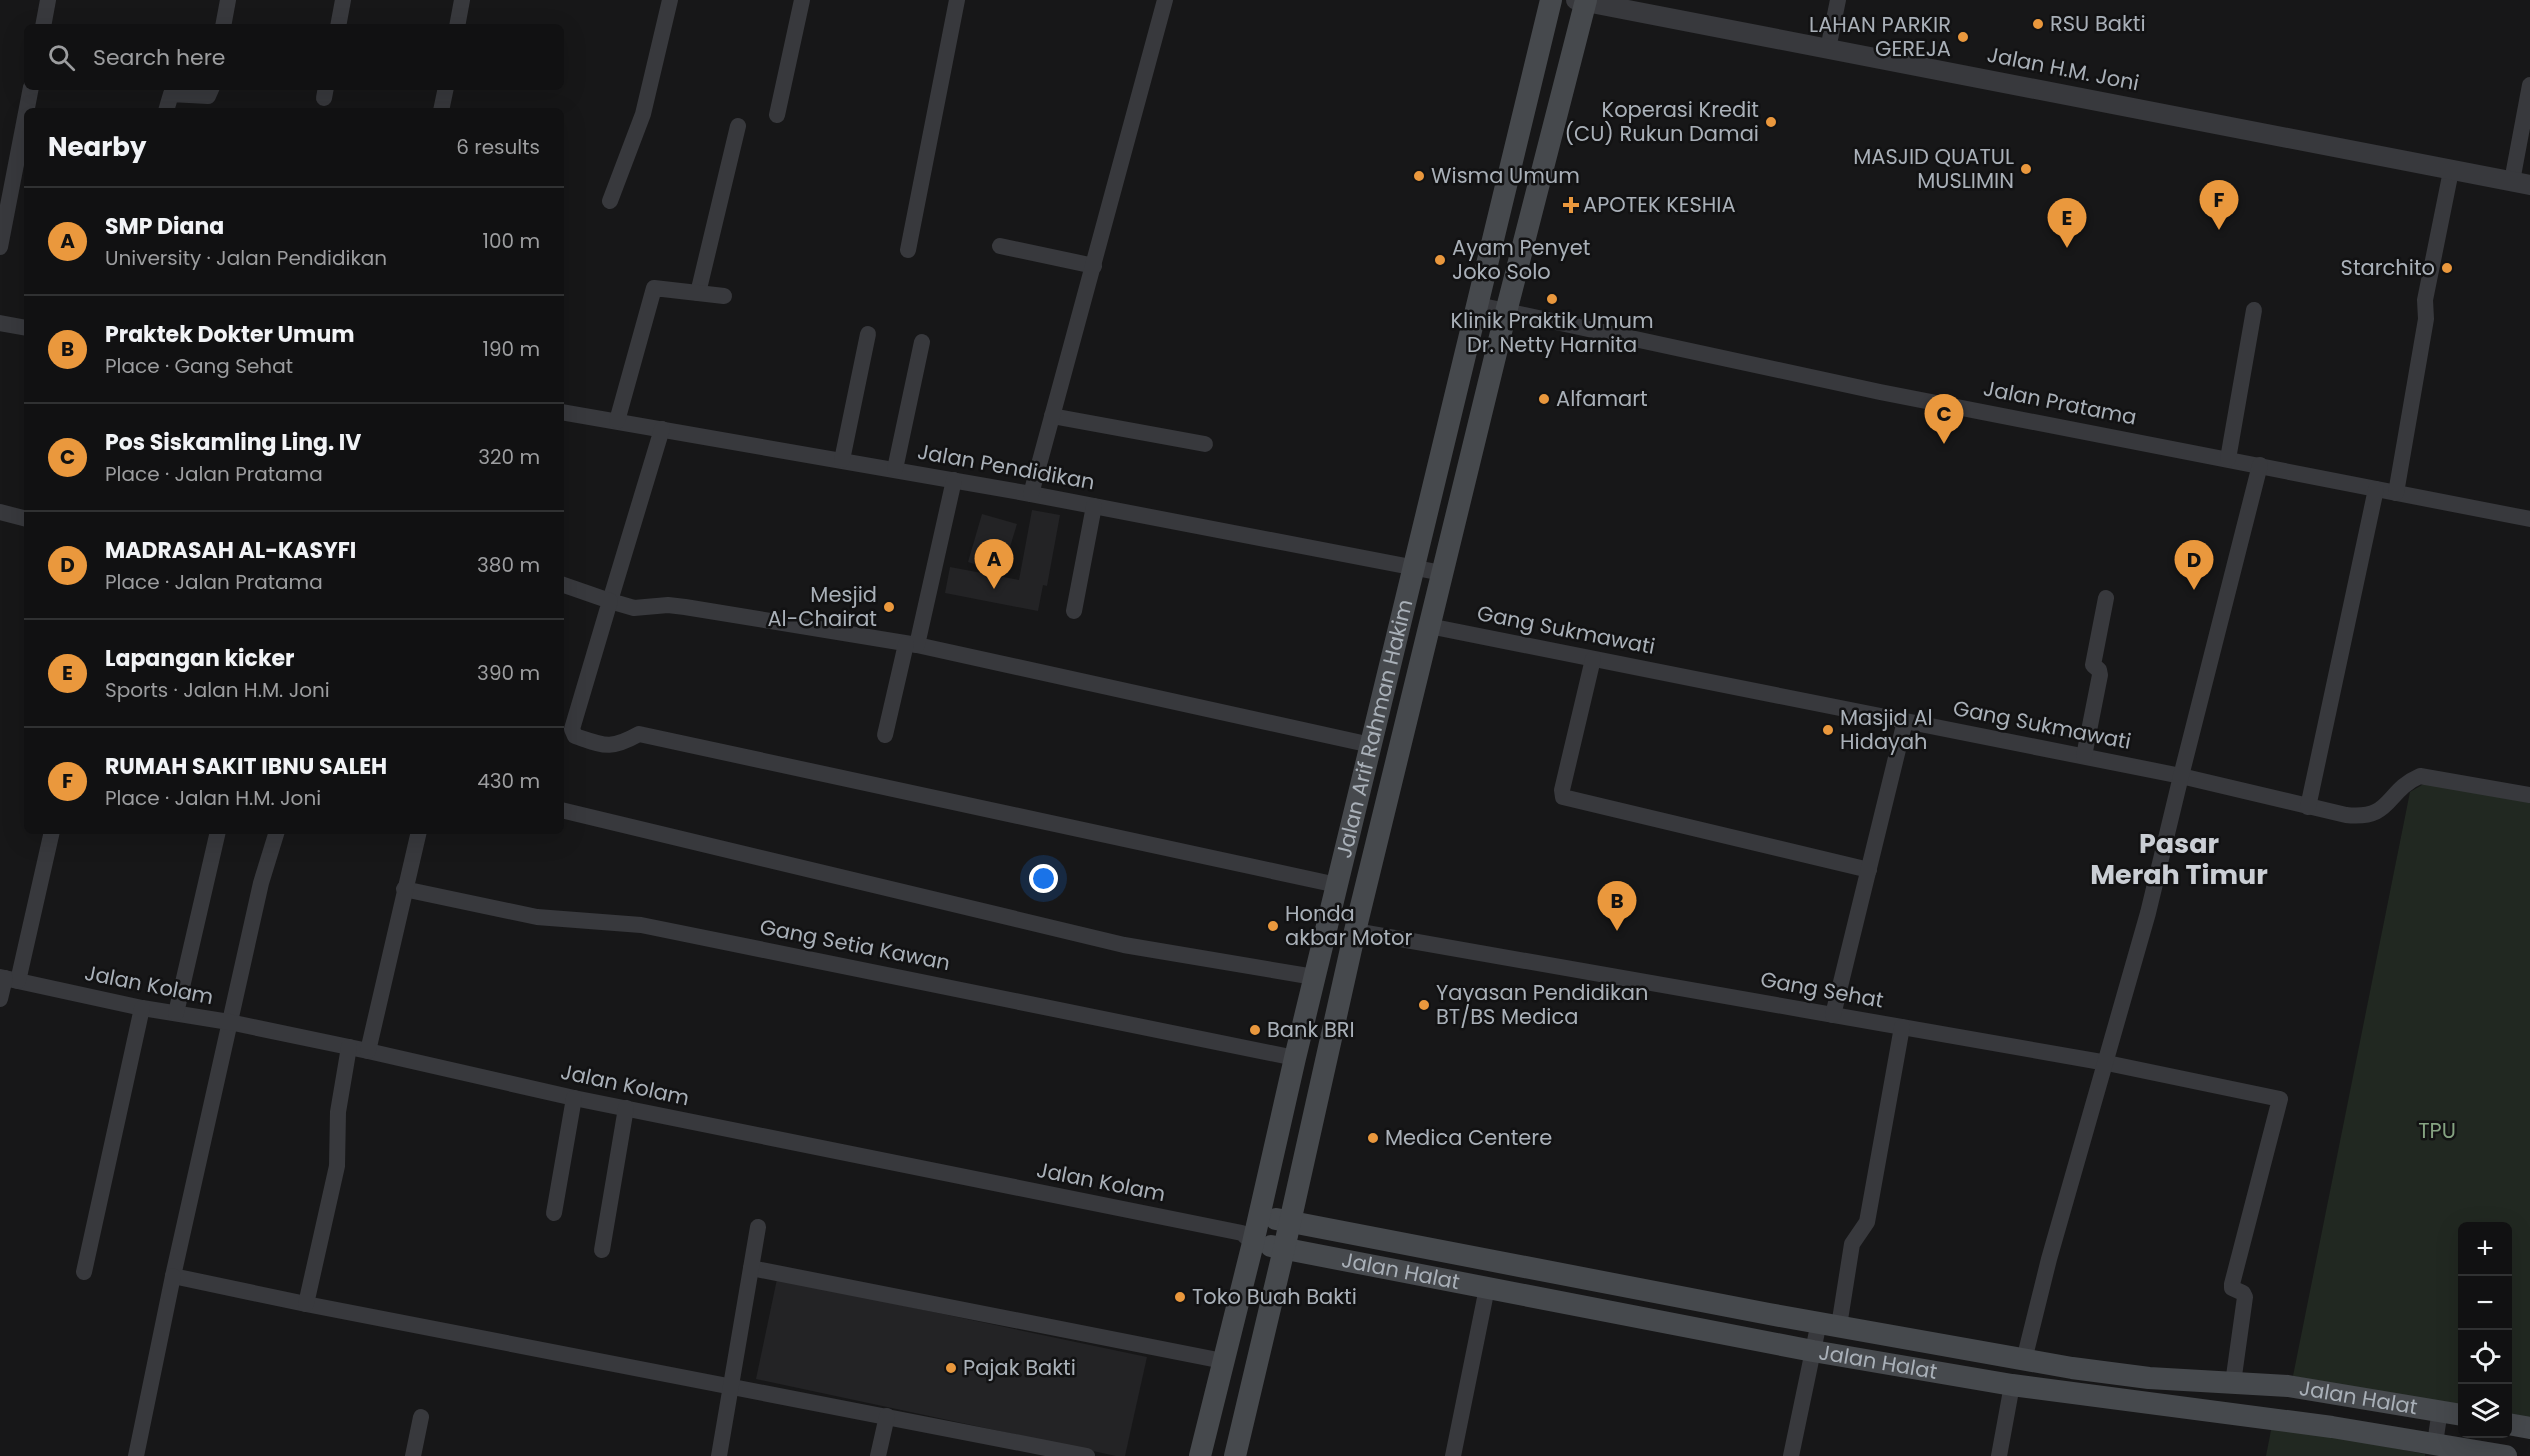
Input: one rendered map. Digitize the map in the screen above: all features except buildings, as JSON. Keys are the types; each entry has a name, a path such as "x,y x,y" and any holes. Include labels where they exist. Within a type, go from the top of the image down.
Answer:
{"main road":[{"name":"Jalan Arif Rahman Hakim","path":"1200,1456 1223,1361 1248,1238 1259,1216 1294,1058 1551,0"},
{"name":"Jalan Arif Rahman Hakim","path":"1235,1456 1355,930 1583,1"},
{"name":"Jalan Halat","path":"1259,1216 2024,1360 2149,1378 2288,1386 2458,1414"},
{"name":"Jalan Halat","path":"1248,1238 1284,1249 1814,1351 2012,1384 2320,1425 2433,1450 2506,1456"},
{"path":"2512,1425 2530,1428"}],"street":[{"path":"44,24 48,0"},
{"path":"224,24 228,0"},
{"path":"339,24 343,0"},
{"path":"458,24 462,0"},
{"path":"610,201 643,114 670,0"},
{"path":"777,115 802,0"},
{"path":"908,250 957,0"},
{"path":"1031,494 1165,0"},
{"path":"1828,49 1838,0"},
{"name":"Jalan H.M. Joni","path":"1583,1 2521,183"},
{"path":"2521,183 2530,85"},
{"path":"27,108 30,90"},
{"path":"167,108 171,93 208,96 211,90"},
{"path":"442,108 445,90"},
{"path":"0,248 24,123"},
{"path":"698,293 738,126"},
{"path":"2396,493 2426,319 2425,300 2451,171"},
{"path":"1000,246 1094,266"},
{"path":"617,421 654,288 724,296"},
{"name":"Jalan Pratama","path":"1478,305 1880,392 2530,519"},
{"path":"2228,459 2254,310"},
{"path":"0,323 24,327"},
{"path":"842,460 868,334"},
{"path":"895,469 922,342"},
{"name":"Jalan Pendidikan","path":"564,412 895,469 1415,566 1442,573"},
{"path":"1052,416 1205,444"},
{"path":"662,429 572,729 575,736 599,743 618,745 639,734 1337,885"},
{"path":"2024,1360 2049,1259 2107,1063 2148,913 2260,465"},
{"path":"885,735 954,480"},
{"path":"2308,807 2376,489"},
{"path":"1074,611 1094,506"},
{"path":"0,512 24,518"},
{"path":"564,585 634,608 668,605 685,607 911,644 1371,745"},
{"path":"2084,756 2100,675 2099,670 2093,665 2106,598"},
{"name":"Gang Sukmawati","path":"1429,626 2084,756 2346,814 2368,815 2382,810 2405,782 2420,776 2530,795"},
{"path":"1593,659 1562,790 1563,797 1869,870"},
{"path":"1833,1015 1905,721"},
{"path":"564,811 1124,945 1314,977"},
{"path":"0,999 51,834"},
{"path":"176,1013 217,834"},
{"path":"136,1456 229,1022 261,883 276,834"},
{"path":"368,1051 418,834"},
{"name":"Gang Setia Kawan","path":"404,890 537,917 641,925 1294,1058"},
{"name":"Gang Sehat","path":"1355,930 2107,1063 2280,1099 2232,1284 2232,1288 2243,1293 2245,1297 2233,1383"},
{"name":"Jalan Kolam","path":"8,979 142,1008 229,1022 349,1047 574,1098 1248,1238"},
{"path":"84,1272 142,1008"},
{"path":"1791,1456 1814,1351 1829,1324 1852,1244 1867,1222 1902,1027"},
{"path":"306,1304 337,1166 338,1112 349,1047"},
{"path":"554,1213 574,1098"},
{"path":"602,1250 626,1108"},
{"path":"719,1456 758,1227"},
{"path":"751,1268 1223,1361"},
{"path":"173,1276 1087,1456"},
{"path":"1453,1456 1487,1288"},
{"path":"1999,1456 2012,1384"},
{"path":"2433,1450 2440,1410"},
{"path":"878,1456 887,1416"},
{"path":"413,1456 421,1417"}],"shaded area":[{"path":"1032,510 1060,515 1047,586 1043,585 1038,611 945,593 950,567 1019,580"},
{"path":"982,514 1017,524 1002,573 968,562"},
{"name":"Pajak Bakti","path":"777,1279 1147,1357 1125,1456 1116,1456 756,1379"}],"green space":[{"name":"TPU","path":"2427,782 2530,802 2530,1424 2512,1420 2512,1222 2458,1222 2458,1409 2293,1376 2410,792"},
{"path":"2272,1425 2425,1454 2425,1456 2266,1456"}],"place":[{"name":"RSU Bakti","path":"2038,24"},
{"name":"LAHAN PARKIR GEREJA","path":"1963,37"},
{"name":"Koperasi Kredit (CU) Rukun Damai","path":"1771,122"},
{"name":"MASJID QUATUL MUSLIMIN","path":"2026,169"},
{"name":"Wisma Umum","path":"1419,176"},
{"name":"APOTEK KESHIA","path":"1571,205"},
{"name":"RUMAH SAKIT IBNU SALEH","path":"2219,230"},
{"name":"Lapangan kicker","path":"2067,248"},
{"name":"Ayam Penyet Joko Solo","path":"1440,260"},
{"name":"Starchito","path":"2447,268"},
{"name":"Klinik Praktik Umum Dr. Netty Harnita","path":"1552,299"},
{"name":"Alfamart","path":"1544,399"},
{"name":"Pos Siskamling Ling. IV","path":"1944,444"},
{"name":"SMP Diana","path":"994,589"},
{"name":"MADRASAH AL-KASYFI","path":"2194,590"},
{"name":"Mesjid Al-Chairat","path":"889,607"},
{"name":"Masjid Al Hidayah","path":"1828,730"},
{"name":"Honda akbar Motor","path":"1273,926"},
{"name":"Praktek Dokter Umum","path":"1617,931"},
{"name":"Yayasan Pendidikan BT/BS Medica","path":"1424,1005"},
{"name":"Bank BRI","path":"1255,1030"},
{"name":"Medica Centere","path":"1373,1138"},
{"name":"Toko Buah Bakti","path":"1180,1297"},
{"name":"Pajak Bakti","path":"951,1368"}],"district":[{"name":"Pasar Merah Timur","path":"2179,860"}]}
